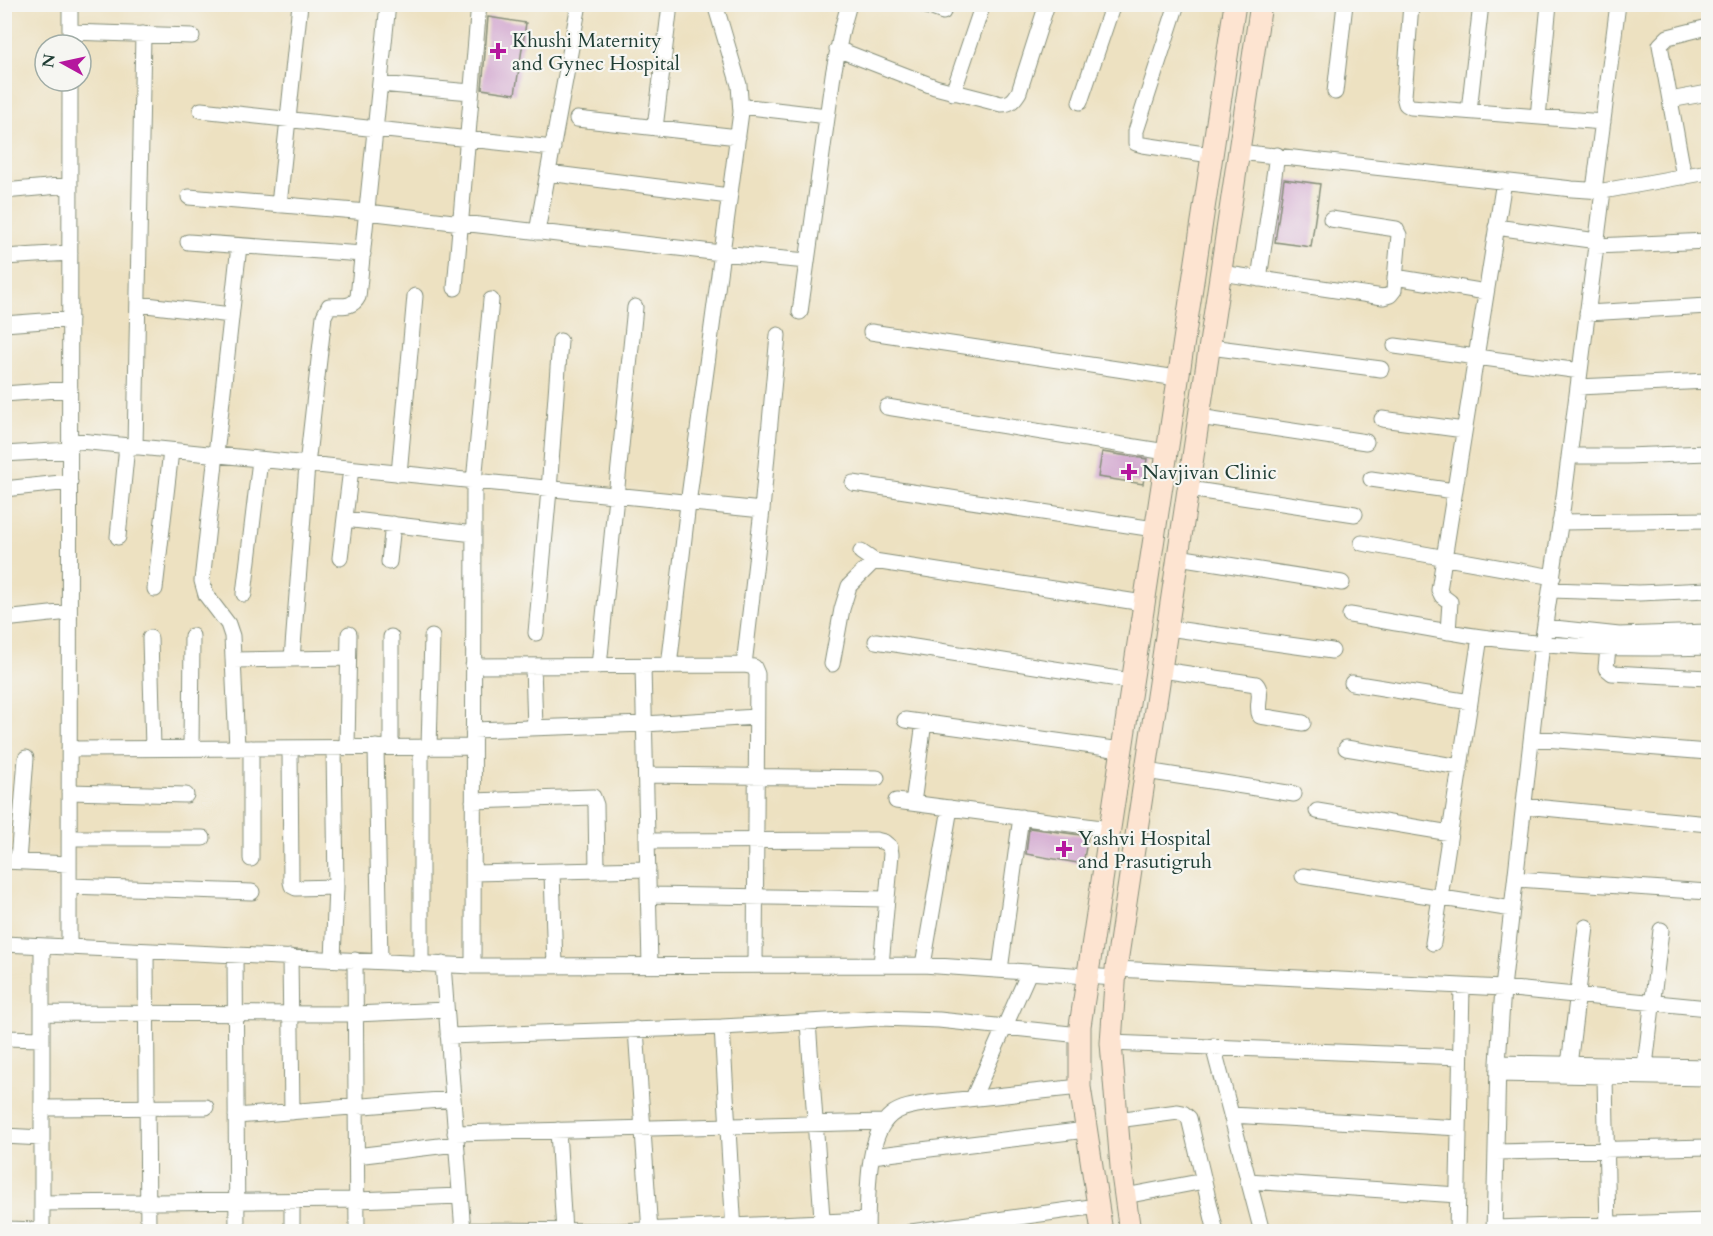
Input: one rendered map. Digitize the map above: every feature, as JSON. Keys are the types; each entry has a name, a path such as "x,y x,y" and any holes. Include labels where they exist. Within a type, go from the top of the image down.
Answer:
{"main road":[{"path":"1102,1232 1080,1088 1080,1035 1131,681 1234,4"},
{"path":"1130,1232 1111,1043 1116,973 1261,4"}],"street":[{"path":"70,4 70,33"},
{"path":"279,205 300,4"},
{"path":"292,659 307,465 326,310 329,306 349,306 355,303 358,297 388,4"},
{"path":"455,288 479,4"},
{"path":"537,232 579,4"},
{"path":"669,666 688,504 741,106 739,85 715,4"},
{"path":"800,312 837,49 849,4"},
{"path":"921,4 943,12"},
{"path":"953,93 983,4"},
{"path":"837,49 934,87 1009,104 1019,92 1047,4"},
{"path":"1080,102 1113,4"},
{"path":"1177,4 1136,131 1136,143 1212,154"},
{"path":"1335,92 1346,4"},
{"path":"1411,4 1404,96 1406,104 1411,107 1603,122"},
{"path":"1469,111 1481,4"},
{"path":"1538,117 1549,4"},
{"path":"1618,4 1603,122 1596,243 1552,584 1542,644 1503,988 1498,1069 1494,1230 1608,1228 1708,1221"},
{"path":"655,128 669,13"},
{"path":"1684,177 1660,45 1668,37 1708,27"},
{"path":"118,537 131,447 138,304 143,34"},
{"path":"93,37 143,34 192,36"},
{"path":"380,84 471,92"},
{"path":"69,947 70,93"},
{"path":"1670,100 1708,93"},
{"path":"741,106 827,116"},
{"path":"201,110 553,148"},
{"path":"577,119 738,137"},
{"path":"1239,152 1572,189 1598,190 1708,172"},
{"path":"1259,279 1277,155"},
{"path":"548,173 729,196"},
{"path":"1448,632 1450,602 1442,596 1440,590 1444,557 1504,181"},
{"path":"4,191 70,185"},
{"path":"189,197 367,212 807,261"},
{"path":"1221,273 1383,297 1390,296 1394,290 1399,235 1396,229 1331,219"},
{"path":"1496,227 1596,243 1708,241"},
{"path":"188,242 363,254"},
{"path":"239,246 202,581 206,595 228,624 232,636 244,748 251,859"},
{"path":"4,258 70,253"},
{"path":"1395,277 1486,292"},
{"path":"399,474 415,296"},
{"path":"473,966 474,482 491,300"},
{"path":"138,304 231,315"},
{"path":"1587,313 1708,306"},
{"path":"599,666 635,307"},
{"path":"4,324 70,319"},
{"path":"871,332 1177,378"},
{"path":"744,665 762,510 778,335"},
{"path":"536,633 560,341"},
{"path":"1395,346 1476,356 1579,379 1708,381"},
{"path":"1210,347 1381,369"},
{"path":"4,394 70,389"},
{"path":"887,407 1166,452"},
{"path":"1199,417 1365,442"},
{"path":"1382,419 1464,430"},
{"path":"4,454 70,445 131,447 762,510"},
{"path":"155,589 171,451"},
{"path":"1569,456 1708,453"},
{"path":"244,594 260,460"},
{"path":"340,558 351,469"},
{"path":"1371,479 1455,491"},
{"path":"4,489 70,482"},
{"path":"853,483 1154,530"},
{"path":"1189,489 1355,514"},
{"path":"345,519 474,534"},
{"path":"1560,522 1708,520"},
{"path":"389,562 393,524"},
{"path":"1362,543 1444,557 1552,584 1639,593 1708,590"},
{"path":"861,552 874,561 1143,603"},
{"path":"1178,557 1342,583"},
{"path":"832,664 842,609 849,586 874,561"},
{"path":"4,619 69,612"},
{"path":"1350,615 1480,637 1542,644 1608,648 1708,647"},
{"path":"1545,627 1619,635 1708,632"},
{"path":"1168,628 1332,651"},
{"path":"333,959 340,748 349,634"},
{"path":"191,748 192,636"},
{"path":"380,961 383,747 391,637"},
{"path":"422,963 425,747 432,637"},
{"path":"1433,943 1480,637"},
{"path":"150,638 153,748"},
{"path":"876,640 1131,681"},
{"path":"1608,648 1606,668 1612,673 1708,678"},
{"path":"234,660 348,657"},
{"path":"473,666 744,665 754,667 757,674 755,966"},
{"path":"533,666 535,728"},
{"path":"643,666 650,966"},
{"path":"1162,670 1256,684 1260,690 1258,713 1260,716 1303,723"},
{"path":"1352,683 1470,702"},
{"path":"473,730 645,724 756,717"},
{"path":"905,720 1121,750"},
{"path":"913,803 924,722"},
{"path":"1532,738 1708,752"},
{"path":"69,748 473,747"},
{"path":"290,748 292,886 296,888 336,887"},
{"path":"1346,748 1460,767"},
{"path":"26,758 11,861 69,864"},
{"path":"1146,771 1294,794"},
{"path":"646,775 877,778"},
{"path":"69,792 186,795"},
{"path":"473,801 593,797 596,805 597,871"},
{"path":"896,801 1109,829"},
{"path":"1524,806 1708,824"},
{"path":"923,965 950,808"},
{"path":"1317,810 1450,833"},
{"path":"1000,970 1021,817"},
{"path":"69,838 203,838"},
{"path":"647,841 876,840 884,842 890,847 891,854 881,965"},
{"path":"473,873 648,869"},
{"path":"552,872 555,966"},
{"path":"1303,876 1512,909"},
{"path":"1516,879 1708,892"},
{"path":"69,886 252,892"},
{"path":"648,895 887,899"},
{"path":"1569,1065 1586,927"},
{"path":"1645,1065 1661,930"},
{"path":"4,944 473,966 923,965 1087,976 1116,973 1503,988 1708,1008"},
{"path":"4,1229 42,1231 42,946"},
{"path":"146,951 148,1232"},
{"path":"235,955 237,1232"},
{"path":"290,957 292,1112"},
{"path":"355,960 357,1232"},
{"path":"443,964 463,1231 650,1231 867,1226 872,1156 884,1122 892,1114 908,1107 973,1098 1080,1088"},
{"path":"973,1098 1029,972"},
{"path":"1457,1232 1462,986"},
{"path":"42,1012 355,1014 446,1010"},
{"path":"448,1036 723,1027 879,1018 939,1020 1080,1035"},
{"path":"808,1022 822,1227"},
{"path":"723,1027 733,1229"},
{"path":"636,1029 650,1231"},
{"path":"4,1038 42,1038"},
{"path":"1111,1043 1460,1057"},
{"path":"1213,1046 1262,1232"},
{"path":"1498,1069 1569,1065 1708,1066"},
{"path":"1498,1069 1605,1076 1708,1078"},
{"path":"1605,1076 1608,1228"},
{"path":"236,1116 453,1099"},
{"path":"42,1108 206,1107"},
{"path":"1117,1120 1178,1112 1189,1118 1216,1232"},
{"path":"1231,1115 1459,1128"},
{"path":"356,1156 456,1139 558,1131 884,1122"},
{"path":"872,1156 1086,1130"},
{"path":"558,1131 564,1231"},
{"path":"4,1136 42,1138"},
{"path":"1496,1152 1708,1147"},
{"path":"1248,1180 1458,1195"},
{"path":"1125,1196 1203,1181"},
{"path":"42,1203 357,1200 460,1196"},
{"path":"292,1201 292,1232"},
{"path":"912,1232 1098,1206"}],"building":[{"path":"488,17 526,23 515,94 482,89"},
{"path":"1284,179 1320,184 1311,247 1275,242"},
{"path":"1102,452 1147,459 1143,484 1098,477"},
{"path":"1029,828 1088,836 1083,864 1026,854"}],"place":[{"name":"Khushi Maternity and Gynec Hospital","path":"498,51"},
{"name":"Navjivan Clinic","path":"1129,472"},
{"name":"Yashvi Hospital and Prasutigruh","path":"1064,849"}]}
